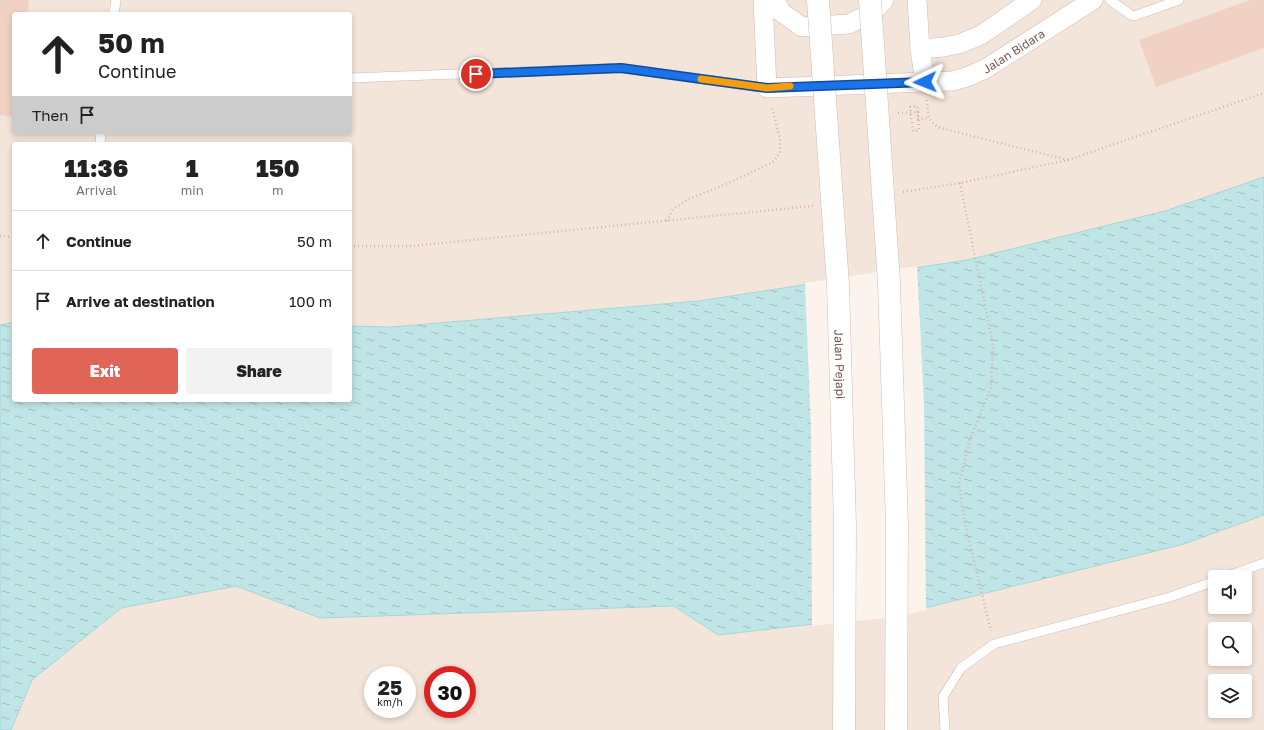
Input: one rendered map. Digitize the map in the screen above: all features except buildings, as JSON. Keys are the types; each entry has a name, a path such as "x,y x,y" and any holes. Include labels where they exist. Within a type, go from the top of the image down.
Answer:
{"main road":[{"name":"Jalan Pejapi","path":"818,0 838,285 845,525 844,730"},
{"path":"870,0 889,283 897,525 896,730"}],"street":[{"path":"763,0 767,88"},
{"path":"775,0 781,12 802,27 849,24 873,12 884,0"},
{"path":"917,0 920,49 925,82"},
{"path":"920,49 959,44 981,35 1032,0"},
{"name":"Jalan Bidara","path":"767,88 952,81 967,77 985,69 1093,0"}],"lane":[{"path":"114,12 116,0"},
{"path":"1110,0 1134,16 1178,0"},
{"path":"352,78 621,68 767,88"},
{"path":"1244,570 1264,563"},
{"path":"945,730 943,697 961,668 994,644 1170,597 1208,583"}],"path":[{"path":"925,82 929,118 933,124 940,128 1068,160"},
{"path":"667,221 673,209 689,199 774,162 780,153 780,139 767,88"},
{"path":"902,192 960,183 1068,160 1264,93"},
{"path":"918,112 919,130 912,131 910,107 917,106 918,119 929,118"},
{"path":"960,183 993,345 991,388 970,439 959,484 965,524 987,614"},
{"path":"352,246 412,246 794,209 817,205"},
{"path":"0,236 12,237"}],"shaded area":[{"path":"0,0 1264,0 1264,177 1165,211 967,260 698,301 391,327 352,326 352,142 12,142 12,322 0,325"},
{"path":"1264,515 1264,730 11,730 32,680 121,608 236,586 321,618 674,606 719,635 901,614 1184,544"}],"water":[{"path":"1264,177 1264,515 1184,544 901,614 718,635 674,606 320,618 236,586 121,608 32,680 11,730 0,730 0,325 12,322 12,402 352,402 352,326 391,327 698,301 967,260 1165,211"}],"pier":[{"path":"917,266 924,404 926,610 902,616 812,626 811,428 805,283"}],"slow traffic":[{"path":"701,79 767,88 790,86"}],"route":[{"path":"476,74 621,68 767,88 925,82"}]}
